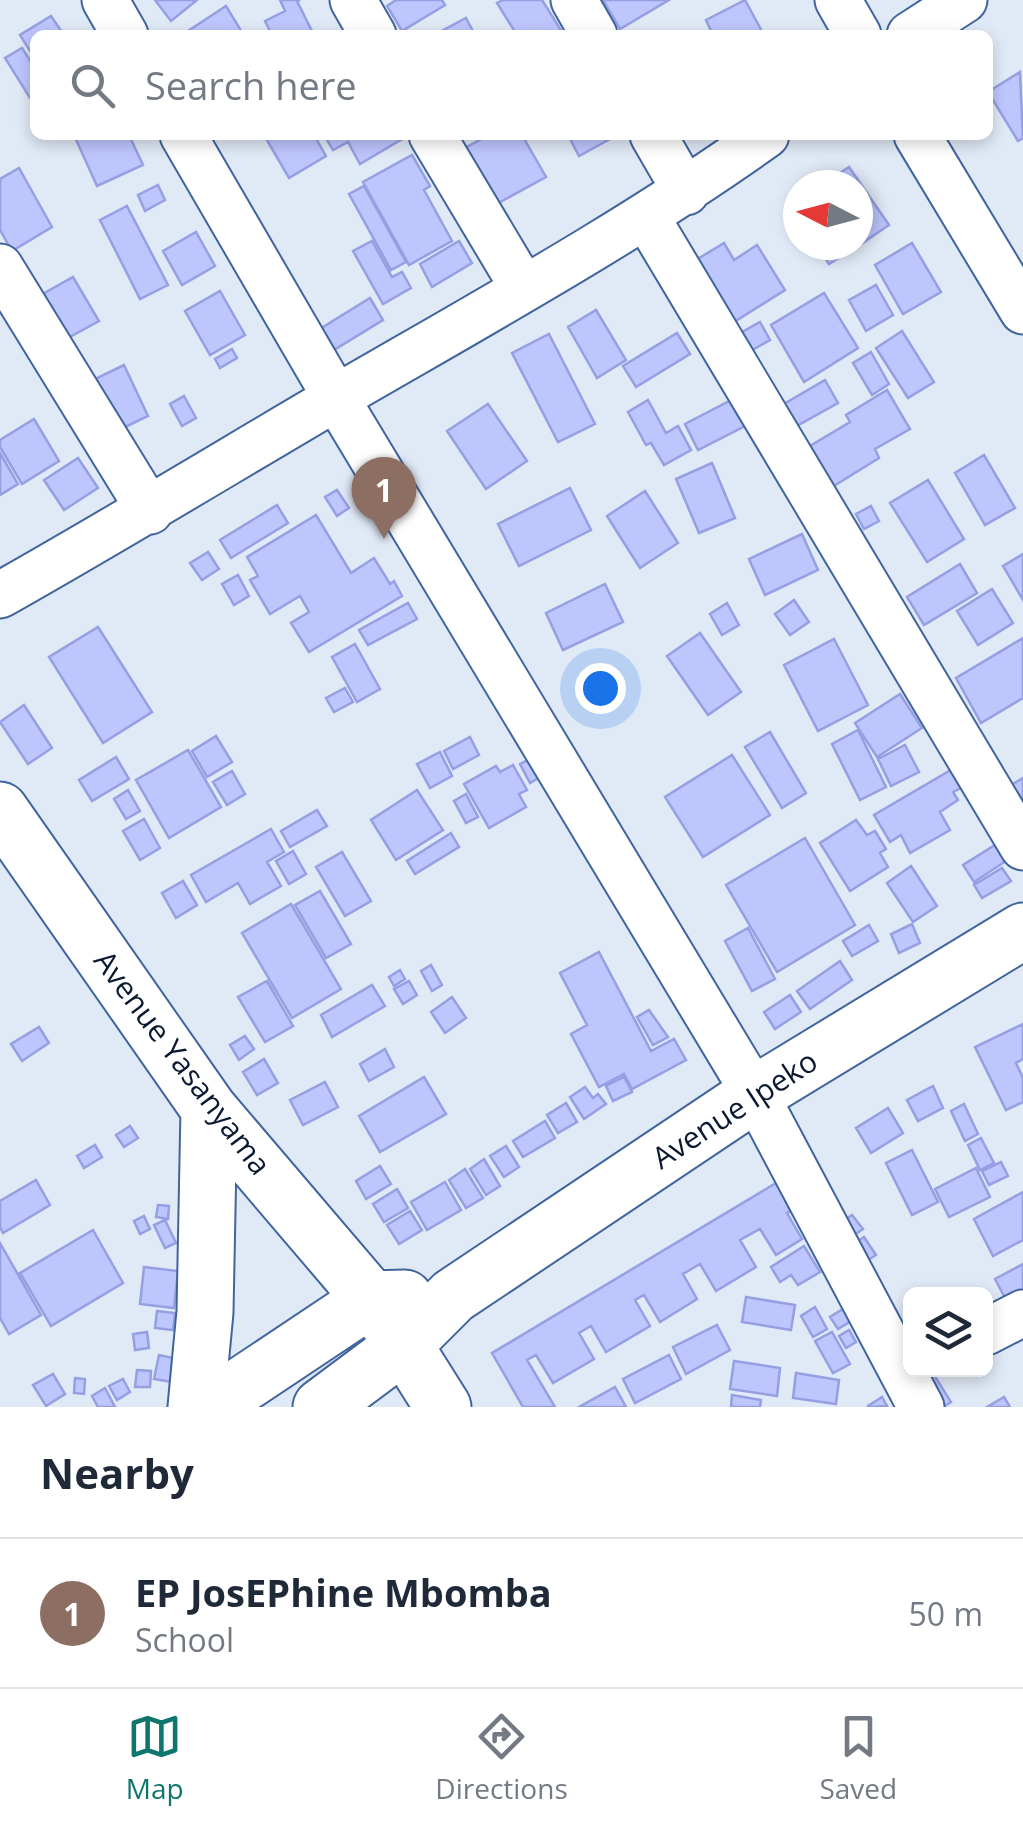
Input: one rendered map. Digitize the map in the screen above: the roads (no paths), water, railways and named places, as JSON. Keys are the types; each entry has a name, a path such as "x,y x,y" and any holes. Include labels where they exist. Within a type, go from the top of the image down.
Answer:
{"street":[{"path":"105,0 122,30"},
{"path":"353,0 371,30"},
{"path":"574,0 591,30"},
{"path":"838,0 855,30"},
{"path":"918,30 964,0"},
{"path":"186,140 336,398 755,1094 913,1384"},
{"path":"435,140 524,290"},
{"path":"655,140 686,192"},
{"path":"0,595 647,218 759,140"},
{"path":"920,140 1023,311"},
{"path":"647,218 1023,848"},
{"path":"0,267 150,511"},
{"name":"Avenue Yasanyama","path":"0,810 209,1109 371,1299 442,1407"},
{"name":"Avenue Ipeko","path":"320,1407 404,1345 453,1296 755,1094 1023,932"},
{"path":"196,1407 204,1312 209,1109"},
{"path":"209,1407 371,1299 453,1296"},
{"path":"993,1328 1023,1313"}],"place":[{"name":"EP JosEPhine Mbomba","path":"384,539"}]}
